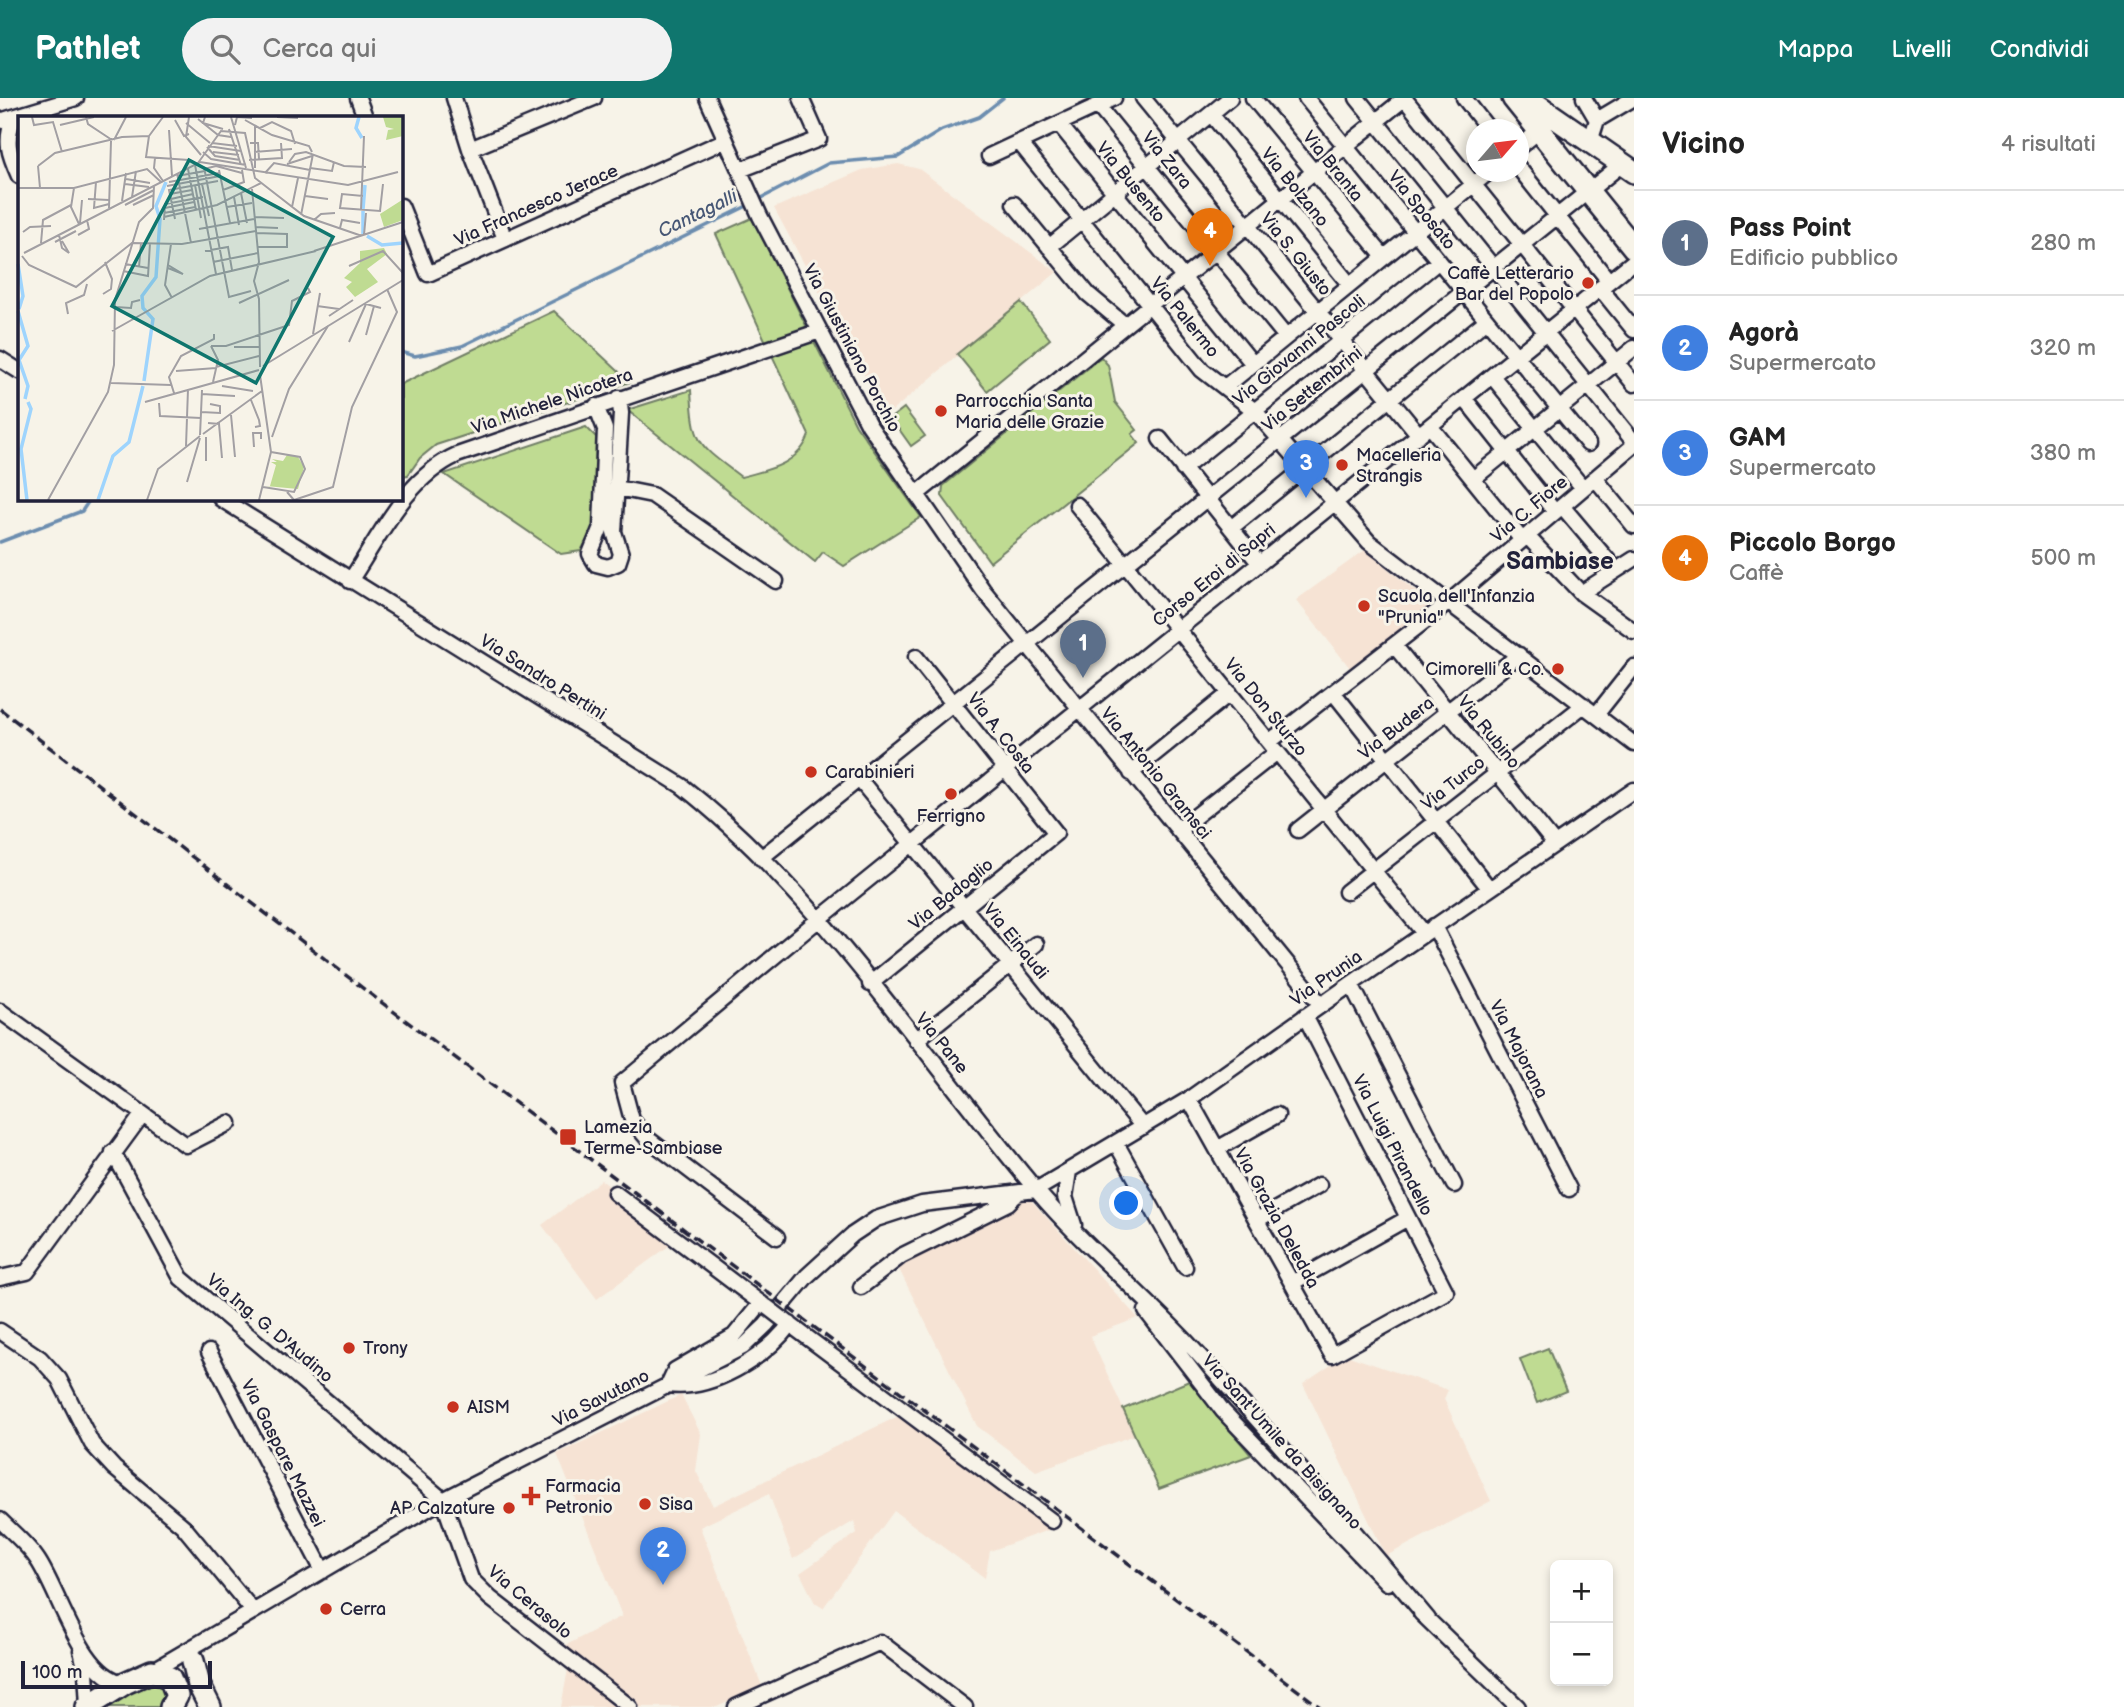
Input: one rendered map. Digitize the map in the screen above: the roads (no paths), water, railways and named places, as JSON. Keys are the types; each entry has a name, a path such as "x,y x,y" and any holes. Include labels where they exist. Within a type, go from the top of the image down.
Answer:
{"main road":[{"path":"1513,98 1547,124 1590,142 1628,168"},
{"path":"1527,98 1547,124 1632,263"},
{"path":"193,1661 199,1685 210,1707"},
{"path":"88,1706 125,1683 152,1671 170,1678 174,1695 189,1696 202,1707"}],"street":[{"path":"18,174 7,149 7,119 76,98"},
{"path":"358,98 365,116"},
{"path":"454,98 470,149 505,239"},
{"path":"470,149 594,98"},
{"path":"707,98 742,176 819,139 801,98"},
{"path":"989,156 1114,98"},
{"name":"Via S. Giusto","path":"1143,98 1390,399 1473,479 1524,538 1581,593 1634,631"},
{"path":"1049,247 1230,98"},
{"name":"Via Branta","path":"1253,98 1384,257"},
{"name":"Via Sposato","path":"1306,98 1588,444"},
{"path":"1357,98 1588,385 1632,450"},
{"path":"917,494 1404,98 1634,384"},
{"path":"1464,98 1480,119"},
{"path":"1584,98 1597,120"},
{"path":"1590,142 1597,120 1632,99"},
{"name":"Via Zara","path":"1098,106 1286,337"},
{"name":"Via Bolzano","path":"1211,114 1350,285"},
{"name":"Via Busento","path":"1059,124 1254,364"},
{"path":"1529,139 1547,124"},
{"name":"Via Francesco Jerace","path":"402,209 428,274 726,140"},
{"name":"Via Palermo","path":"1019,142 1202,370 1255,411 1369,542 1634,744"},
{"name":"Via Settembrini","path":"761,858 1588,191 1628,168"},
{"name":"Via Giustiniano Porchio","path":"742,176 760,216 869,425 917,494"},
{"path":"1529,181 1557,216 1634,330"},
{"path":"1225,387 1476,182"},
{"path":"1014,204 1088,294 1125,325"},
{"name":"Via Giovanni Pascoli","path":"1183,468 1439,261"},
{"name":"Corso Eroi di Sapri","path":"777,1237 647,1138 632,1120 622,1083 818,920 1632,263"},
{"path":"1231,528 1487,320"},
{"name":"Via Michele Nicotera","path":"350,581 412,489 434,466 457,455 619,398 820,331"},
{"path":"1473,479 1634,348"},
{"path":"0,359 18,370"},
{"path":"1492,376 1535,429 1634,526"},
{"path":"596,407 605,429 601,527 590,554 596,564 602,567 615,565 620,558 614,531 621,414 619,398"},
{"path":"1464,398 1507,452 1616,570"},
{"path":"1160,439 1259,563"},
{"name":"Via C. Fiore","path":"1178,830 1334,692 1448,603 1589,483 1632,450"},
{"path":"617,488 652,495 776,581"},
{"name":"Via Antonio Gramsci","path":"917,494 983,590 1321,1005"},
{"name":"Via Sandro Pertini","path":"224,500 682,786 720,815 818,920"},
{"name":"Via Don Sturzo","path":"1077,505 1373,870 1429,930"},
{"path":"1581,593 1634,559"},
{"name":"Via Rubino","path":"1394,645 1554,843"},
{"name":"Via Budera","path":"1298,830 1519,655"},
{"name":"Via A. Costa","path":"916,657 1056,833"},
{"path":"1596,715 1634,667"},
{"path":"1334,692 1489,888"},
{"path":"1131,773 1230,693"},
{"name":"Via Turco","path":"1346,891 1584,705"},
{"name":"Via Einaudi","path":"859,779 1143,1127"},
{"name":"Via Prunia","path":"1036,1190 1189,1100 1305,1016 1634,790"},
{"name":"Via Badoglio","path":"870,984 1056,833"},
{"name":"Via Pane","path":"818,920 1036,1190 1081,1235"},
{"name":"Via Majorana","path":"1429,930 1569,1189"},
{"path":"915,1040 1036,944"},
{"path":"1351,984 1454,1185"},
{"path":"0,1011 186,1145 229,1123"},
{"name":"Via Luigi Pirandello","path":"1305,1016 1446,1292 1332,1355"},
{"name":"Via Grazia Deledda","path":"1189,1100 1332,1355"},
{"path":"0,1278 27,1272 142,1115"},
{"path":"1217,1149 1278,1115"},
{"path":"1116,1143 1185,1267"},
{"name":"Via Ing. G. D'Audino","path":"113,1153 181,1278 443,1500"},
{"path":"994,1195 1009,1189 1015,1178 1009,1157"},
{"path":"1069,1171 1065,1185 1067,1208 1081,1235"},
{"path":"1257,1220 1319,1185"},
{"name":"Via Savutano","path":"152,1671 443,1500 743,1347 766,1325 807,1276 852,1235 876,1219 922,1204 1036,1190"},
{"path":"615,1193 1052,1521"},
{"path":"861,1287 901,1256 1008,1203 1018,1193"},
{"path":"1292,1283 1408,1218"},
{"name":"Via Sant'Umile da Bisignano","path":"1081,1235 1194,1351 1428,1619 1518,1707"},
{"path":"764,1305 734,1336 675,1370 668,1385 689,1387 707,1382 762,1351 787,1322"},
{"path":"0,1331 40,1359 59,1379 92,1444 114,1468 183,1526 253,1611"},
{"name":"Via Gaspare Mazzei","path":"209,1352 323,1571"},
{"name":"Via Cerasolo","path":"443,1500 471,1579 630,1707"},
{"path":"0,1520 37,1558 78,1639 101,1674 114,1682 125,1683"},
{"path":"174,1695 193,1661 214,1633"},
{"path":"78,1639 86,1672 88,1706"},
{"path":"736,1707 880,1642 965,1707"}],"waterway":[{"name":"Cantagalli","path":"758,200 829,163 898,157 942,130 979,117 1003,98"},
{"name":"Cantagalli","path":"402,352 415,356 462,346 751,204"},
{"name":"Cantagalli","path":"0,542 82,511 89,500"}],"railway":[{"path":"0,709 373,996 1320,1707"}],"place":[{"name":"Piccolo Borgo","path":"1210,266"},
{"name":"Caffè Letterario Bar del Popolo","path":"1588,283"},
{"name":"Parrocchia Santa Maria delle Grazie","path":"941,411"},
{"name":"Macelleria Strangis","path":"1342,465"},
{"name":"GAM","path":"1306,498"},
{"name":"Scuola dell'Infanzia \"Prunia\"","path":"1364,606"},
{"name":"Cimorelli & Co.","path":"1558,669"},
{"name":"Pass Point","path":"1083,678"},
{"name":"Carabinieri","path":"811,772"},
{"name":"Ferrigno","path":"951,794"},
{"name":"Lamezia Terme-Sambiase","path":"568,1137"},
{"name":"Trony","path":"349,1348"},
{"name":"AISM","path":"453,1407"},
{"name":"Farmacia Petronio","path":"531,1496"},
{"name":"Sisa","path":"645,1504"},
{"name":"AP Calzature","path":"509,1508"},
{"name":"Agorà","path":"663,1585"},
{"name":"Cerra","path":"326,1609"}],"district":[{"name":"Sambiase","path":"1560,561"}]}
